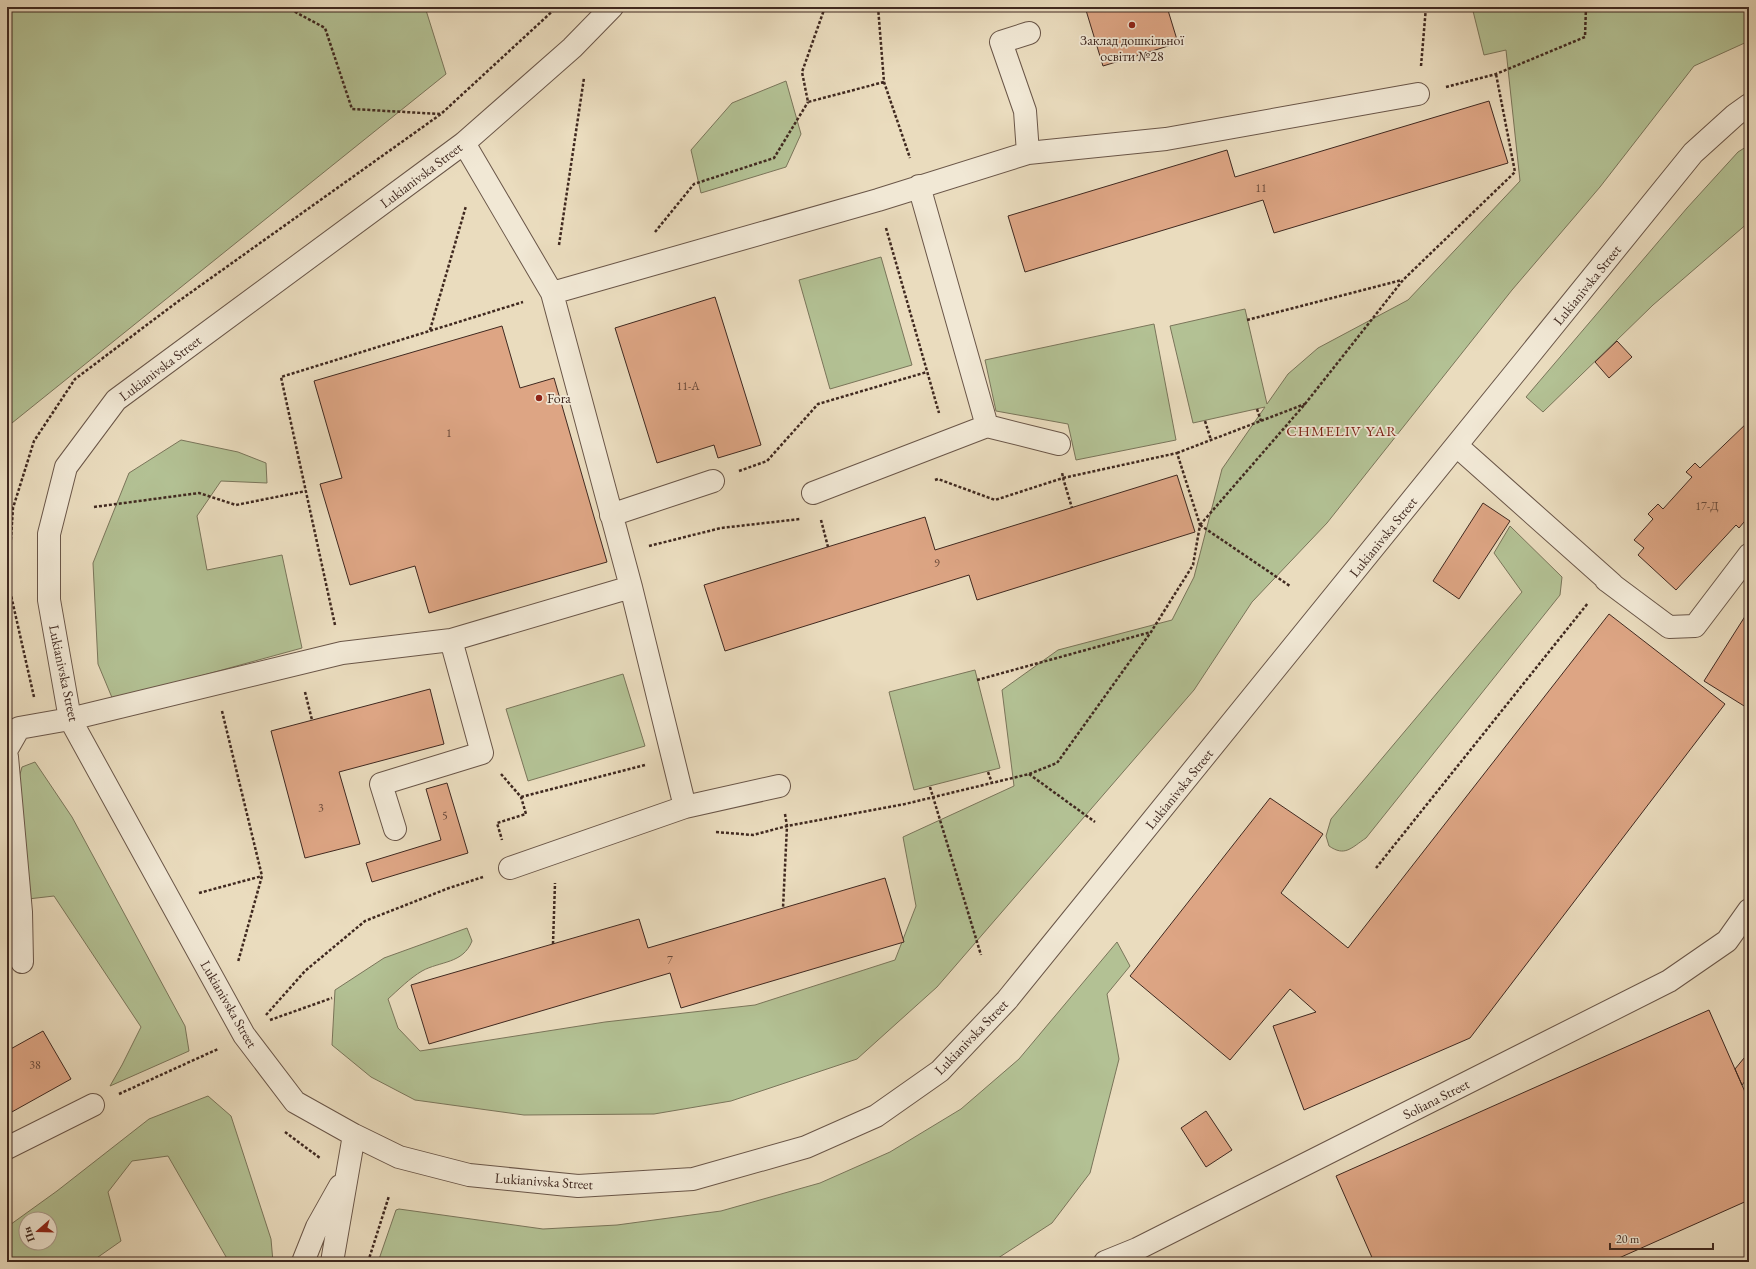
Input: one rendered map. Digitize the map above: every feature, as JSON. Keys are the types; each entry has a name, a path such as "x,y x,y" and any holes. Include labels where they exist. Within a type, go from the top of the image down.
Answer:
{"street":[{"name":"Lukianivska Street","path":"612,7 572,48 464,143 116,400 66,467 49,534 49,600 70,719 244,1036 295,1102 354,1135 399,1157 469,1175 578,1186 693,1178 806,1147 876,1116 940,1071 1007,1000 1693,153 1735,115 1749,105"},
{"path":"1028,153 1025,111 1001,42 1029,32"},
{"path":"552,293 878,200 1028,153 1166,139 1418,94"},
{"path":"464,143 552,293 631,586 686,807"},
{"path":"919,186 987,426"},
{"path":"813,493 987,426 1059,444"},
{"path":"1457,446 1612,584 1606,580"},
{"path":"611,515 714,481"},
{"path":"1606,580 1669,627 1695,626 1749,556"},
{"path":"7,748 19,728 70,719 342,653 451,640 631,586"},
{"path":"395,829 381,784 482,753 451,640"},
{"path":"7,757 21,912 22,962"},
{"path":"510,868 686,807 779,786"},
{"name":"Soliana Street","path":"1105,1262 1137,1249 1670,981 1727,941 1749,910"},
{"path":"7,1148 93,1106"},
{"path":"332,1262 354,1135"},
{"path":"303,1262 316,1227 348,1173"}],"path":[{"path":"286,7 325,28 352,109 440,114"},
{"path":"42,724 39,718 8,582 13,508 34,441 75,380 176,303 440,114 557,7"},
{"path":"651,237 694,184 774,158 808,102 802,72 824,7"},
{"path":"878,7 884,82 919,186"},
{"path":"1426,7 1418,94 1496,74 1585,37 1586,7"},
{"path":"559,245 585,72"},
{"path":"1200,525 1305,404 1403,280 1515,172 1496,74"},
{"path":"808,102 884,82"},
{"path":"430,331 477,166"},
{"path":"878,200 947,442"},
{"path":"1247,320 1403,280"},
{"path":"342,653 281,377 552,293"},
{"path":"714,481 767,461 818,404 927,372"},
{"path":"938,479 995,500 1063,478 1177,453 1305,404"},
{"path":"1257,409 1261,421"},
{"path":"1205,421 1211,440"},
{"path":"1059,444 1063,478 1072,508"},
{"path":"714,832 753,835 787,826 932,798 1029,774 1057,763 1151,632 1194,565 1200,525 1177,453"},
{"path":"94,507 199,493 236,505 306,491"},
{"path":"622,553 721,528 820,517 813,493"},
{"path":"7,506 13,508"},
{"path":"1200,525 1290,586"},
{"path":"1376,868 1606,580"},
{"path":"977,680 1151,632"},
{"path":"215,683 262,876 238,963"},
{"path":"504,846 497,823 526,814 522,798 673,757"},
{"path":"988,772 992,783"},
{"path":"1029,774 1095,822"},
{"path":"779,786 787,826 783,908"},
{"path":"930,786 932,798 981,955"},
{"path":"553,853 556,864 553,944"},
{"path":"264,1018 306,971 365,921 449,888 510,868"},
{"path":"192,895 262,876"},
{"path":"266,1022 332,998"},
{"path":"93,1106 219,1049"},
{"path":"368,1262 389,1196"}],"green space":[{"path":"7,7 425,7 446,74 7,427"},
{"path":"1472,7 1749,7 1749,41 1694,66 1600,187 1512,290 1327,523 1252,602 1194,690 937,987 857,1059 731,1101 654,1114 524,1115 415,1100 371,1077 332,1045 335,990 384,958 467,928 472,941 463,954 450,961 422,971 388,999 398,1028 420,1051 605,1022 755,1005 895,960 916,906 903,837 1014,786 1002,690 1058,650 1172,620 1194,577 1222,469 1265,407 1193,423 1170,326 1245,309 1267,404 1288,374 1318,348 1408,300 1520,181 1506,50 1484,55"},
{"path":"786,81 801,134 786,167 701,193 691,150 732,103"},
{"path":"1749,145 1749,222 1653,305 1543,412 1526,397 1687,208 1738,152"},
{"path":"881,257 912,365 830,389 799,280"},
{"path":"1154,324 1176,440 1076,460 1068,424 996,411 985,360"},
{"path":"181,440 238,452 266,463 267,483 221,481 197,516 207,570 282,555 302,648 113,700 98,664 93,563 129,473"},
{"path":"1510,526 1562,577 1560,595 1366,838 1352,848 1344,851 1339,851 1329,846 1326,836 1331,819 1522,592 1494,553"},
{"path":"975,670 1000,768 914,790 889,692"},
{"path":"623,674 645,746 528,781 506,709"},
{"path":"35,762 72,817 185,1026 189,1051 110,1086 141,1027 54,896 28,899 19,778 22,767"},
{"path":"1117,942 1130,966 1107,994 1119,1059 1090,1173 1052,1223 992,1262 378,1262 396,1210 399,1209 543,1229 617,1225 721,1211 820,1183 890,1152 961,1109 1019,1059"},
{"path":"208,1096 231,1116 271,1239 273,1262 229,1262 168,1156 132,1161 108,1192 121,1241 91,1262 7,1262 7,1227 18,1219 18,1251 58,1251 58,1211 29,1211 149,1119"}],"building":[{"name":"Заклад дошкільної освіти №28","path":"1085,7 1167,7 1178,43 1103,66"},
{"path":"1489,101 1508,163 1274,233 1263,200 1025,272 1008,216 1227,150 1235,177"},
{"path":"715,297 761,445 718,458 714,445 657,463 615,328"},
{"path":"502,326 520,388 554,378 607,562 429,613 415,566 350,585 320,484 342,478 314,381"},
{"path":"1617,341 1632,357 1609,378 1595,362"},
{"path":"1749,421 1749,516 1739,528 1736,525 1676,590 1638,555 1644,548 1634,540 1653,519 1648,514 1658,504 1663,509 1692,477 1686,472 1695,463 1700,468"},
{"path":"1177,475 1195,532 977,600 969,575 725,651 704,585 925,517 935,550"},
{"path":"1483,503 1510,521 1459,599 1433,581"},
{"path":"1749,610 1749,709 1704,681"},
{"path":"1609,614 1725,704 1470,1038 1304,1110 1273,1026 1316,1012 1290,989 1230,1060 1130,976 1270,798 1323,834 1281,893 1348,948"},
{"path":"430,689 444,744 339,772 360,844 305,858 271,731"},
{"path":"447,783 468,853 372,882 366,863 441,840 426,789"},
{"path":"885,878 904,942 681,1008 670,973 429,1044 411,985 639,919 648,948"},
{"path":"1709,1010 1749,1101 1749,1200 1610,1262 1374,1262 1336,1176"},
{"path":"43,1031 71,1079 10,1113 7,1108 7,1051"},
{"path":"1749,1052 1749,1076 1742,1085 1735,1069"},
{"path":"1206,1111 1232,1150 1206,1167 1181,1128"}],"place":[{"name":"Заклад дошкільної освіти №28","path":"1132,25"},
{"name":"Fora","path":"539,398"}],"district":[{"name":"CHMELIV YAR","path":"1342,431"}]}
